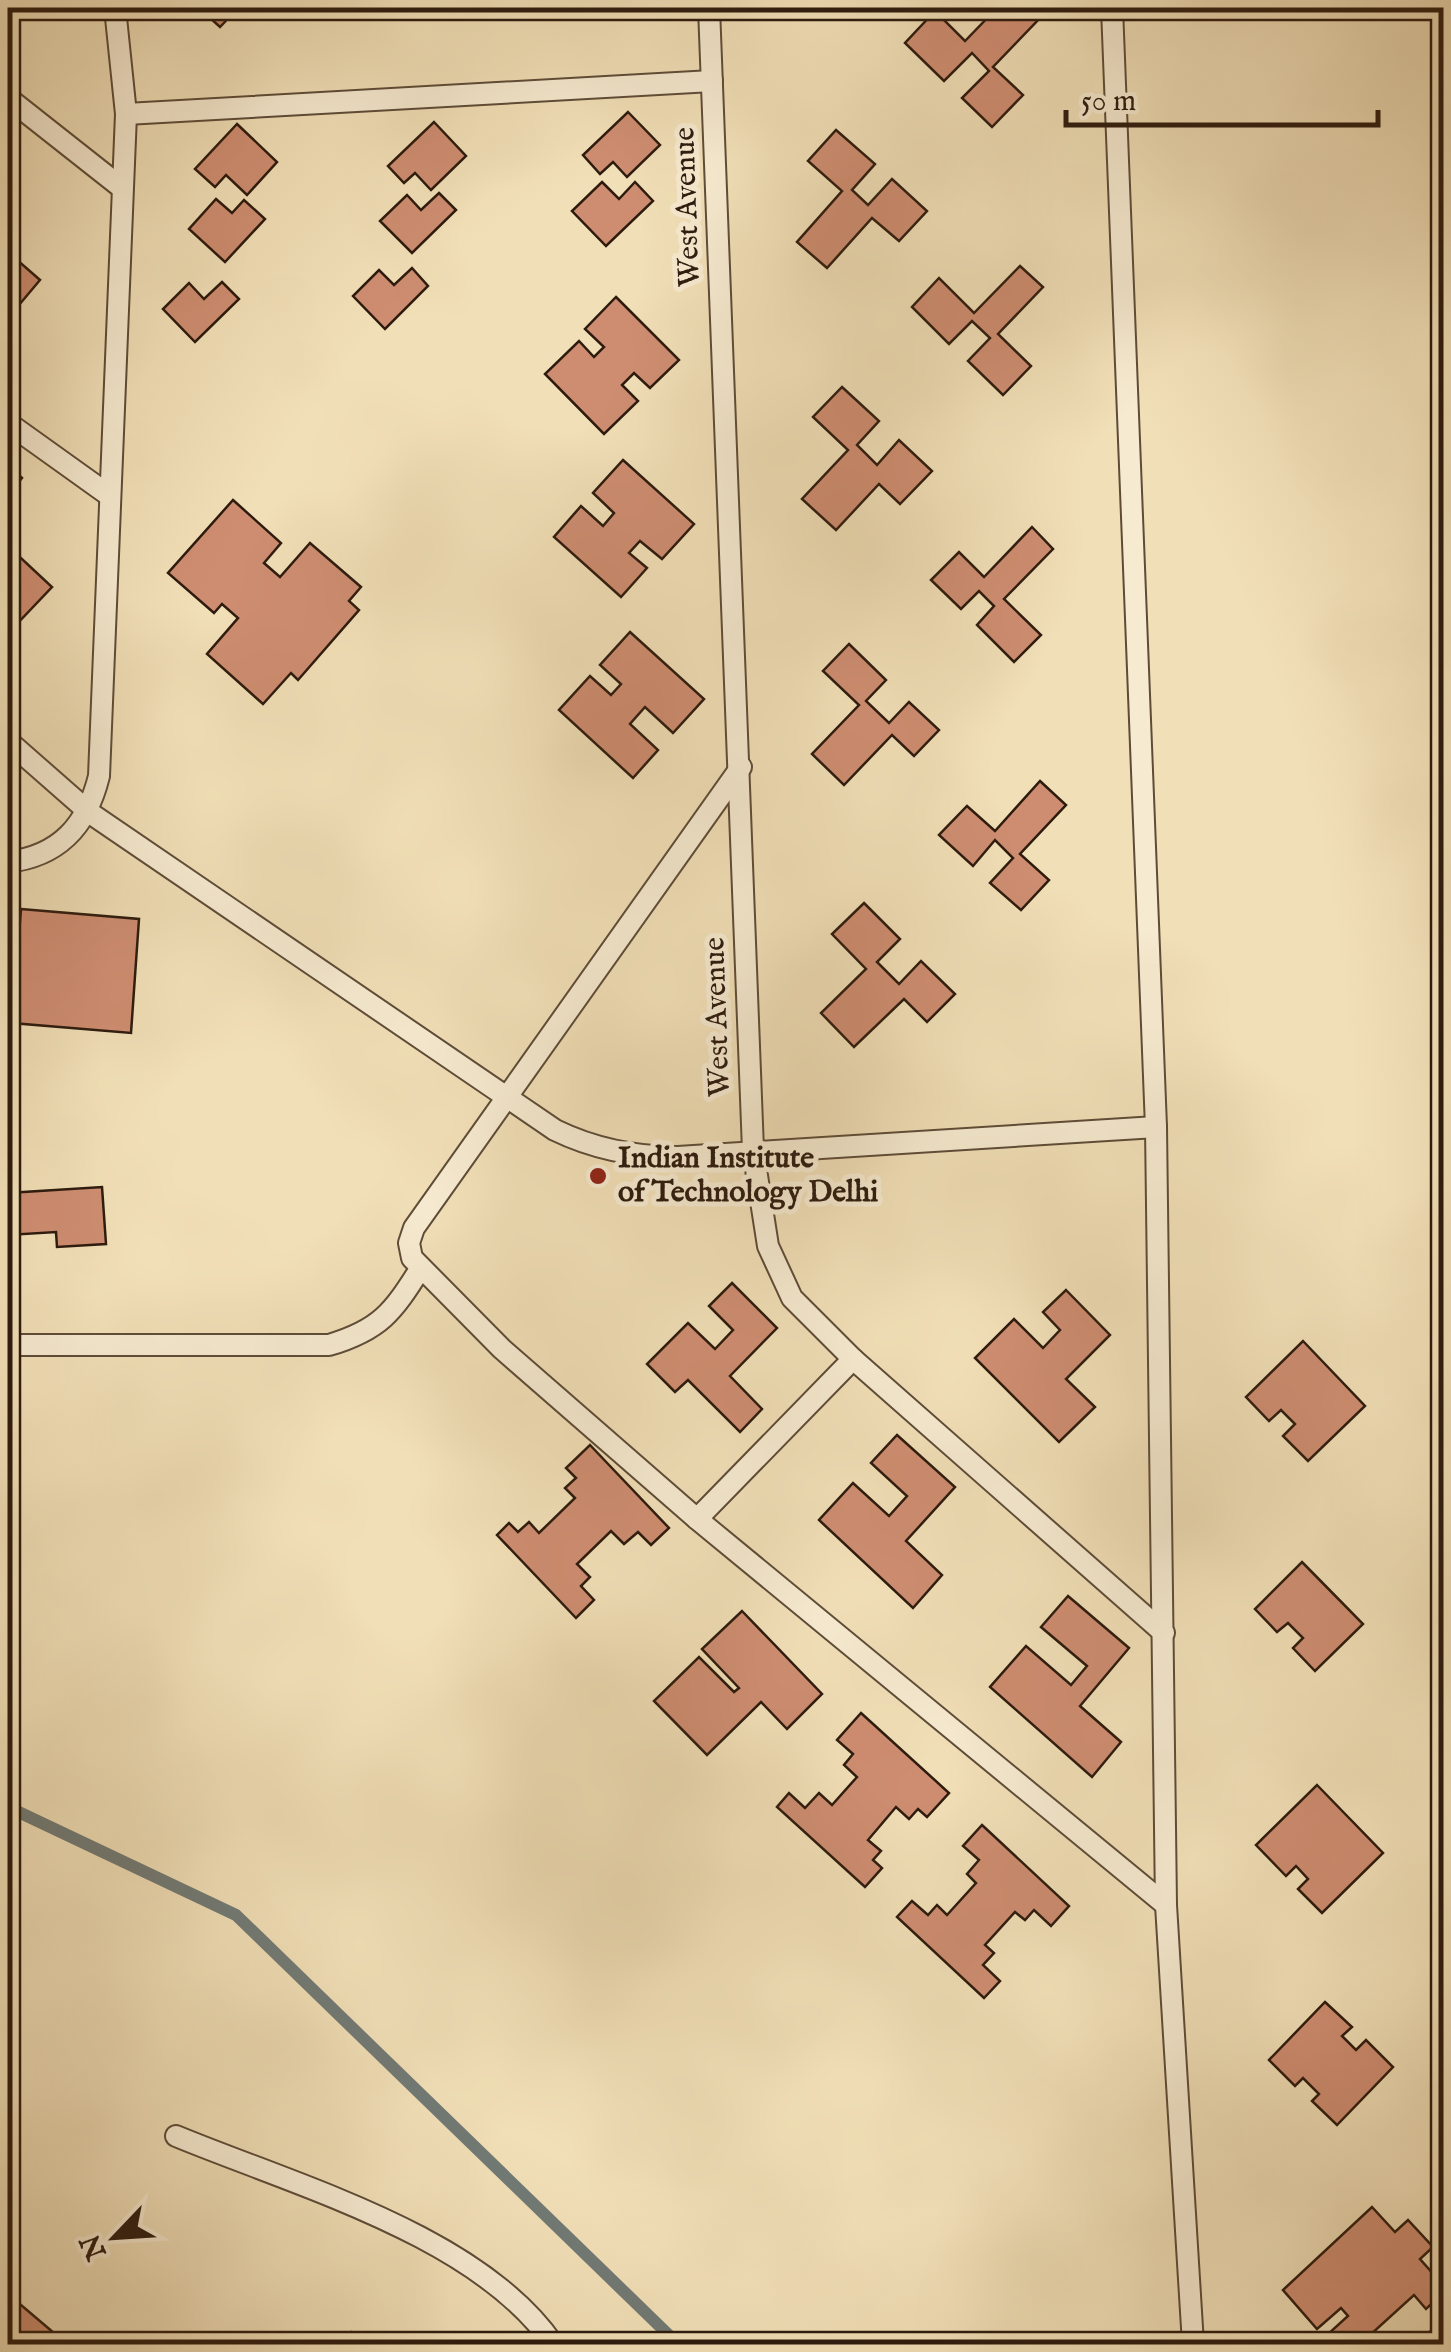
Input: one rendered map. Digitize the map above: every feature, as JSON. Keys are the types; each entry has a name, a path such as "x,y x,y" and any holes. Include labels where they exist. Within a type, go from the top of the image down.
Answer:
{"lane":[{"path":"8,862 41,854 90,813 101,749 126,114 115,8"},
{"name":"West Avenue","path":"709,8 752,1150 758,1208 778,1276 792,1298 853,1359 1164,1633"},
{"path":"1112,8 1156,1127 1166,1905 1193,2344"},
{"path":"126,114 712,82"},
{"path":"8,98 122,188"},
{"path":"8,423 110,496"},
{"path":"8,741 90,813 574,1139 621,1152 678,1157 1156,1127"},
{"path":"740,767 414,1228 409,1249 420,1269 502,1349 697,1519 1166,1905"},
{"path":"8,1345 329,1345 363,1333 388,1318 420,1269"},
{"path":"697,1519 853,1359"},
{"path":"176,2136 437,2243 534,2317 553,2344"},
{"path":"1430,2344 1444,2335"}],"building":[{"path":"199,8 238,8 220,27"},
{"path":"997,8 1029,8 1040,18 993,67 1023,95 992,127 962,98 989,71 972,53 944,81 905,43 935,11 965,41"},
{"path":"628,112 660,145 627,177 613,162 600,174 583,155"},
{"path":"434,122 466,156 431,190 415,173 404,183 388,166"},
{"path":"237,124 277,162 247,195 226,175 215,187 195,169"},
{"path":"836,130 875,164 852,190 868,205 892,179 927,211 899,241 872,218 827,268 797,242 842,191 808,161"},
{"path":"602,182 619,199 635,182 653,201 606,246 572,211"},
{"path":"439,193 456,210 412,253 380,221 407,195 421,210"},
{"path":"216,199 232,213 244,200 265,219 225,262 189,229"},
{"path":"8,252 40,280 8,318"},
{"path":"1020,266 1043,287 998,334 1031,366 1003,395 968,361 990,338 972,321 949,344 912,307 939,278 974,313"},
{"path":"412,268 428,286 385,329 353,296 379,270 394,285"},
{"path":"222,282 239,299 195,342 163,309 189,283 204,299"},
{"path":"616,297 679,360 650,388 634,373 622,385 638,401 604,434 545,374 579,341 594,357 604,347 585,329"},
{"path":"842,387 879,421 857,445 877,465 899,440 932,471 900,504 879,484 836,530 802,499 848,450 813,417"},
{"path":"623,460 694,524 662,559 640,541 629,553 647,568 621,597 554,537 581,506 603,526 614,513 593,493"},
{"path":"8,465 22,478 8,496"},
{"path":"233,500 281,543 264,563 280,577 310,543 361,587 349,601 359,610 298,680 291,673 263,704 207,654 238,618 222,604 214,613 168,573"},
{"path":"1032,527 1053,549 1004,599 1041,635 1014,662 977,625 994,606 979,591 961,609 931,580 959,552 984,577"},
{"path":"8,546 52,587 14,627 8,621"},
{"path":"630,632 704,699 673,733 645,707 630,724 658,750 633,778 559,710 590,676 611,695 621,684 600,665"},
{"path":"849,644 886,680 866,701 889,723 909,702 939,730 914,756 892,735 844,785 812,754 859,705 823,671"},
{"path":"1040,781 1066,805 1020,854 1049,880 1021,910 990,883 1013,858 995,840 973,866 939,835 967,806 995,831"},
{"path":"864,903 900,939 877,962 899,984 921,961 955,994 927,1022 904,999 854,1047 821,1013 866,969 832,934"},
{"path":"21,909 139,919 131,1033 12,1023"},
{"path":"102,1187 106,1244 57,1247 56,1232 8,1235 8,1193"},
{"path":"732,1283 777,1328 730,1376 762,1409 740,1432 688,1380 675,1392 647,1364 688,1323 715,1349 733,1330 709,1306"},
{"path":"1066,1290 1110,1335 1066,1379 1095,1407 1059,1442 975,1358 1014,1319 1043,1348 1060,1330 1043,1312"},
{"path":"1303,1341 1365,1406 1308,1461 1283,1436 1295,1424 1281,1410 1269,1421 1246,1397"},
{"path":"897,1435 955,1487 906,1541 942,1575 913,1608 819,1520 853,1483 889,1516 907,1496 871,1463"},
{"path":"590,1445 669,1528 651,1545 638,1532 624,1544 611,1531 577,1564 590,1577 581,1586 594,1600 576,1618 497,1535 509,1523 518,1532 529,1522 539,1533 575,1498 565,1488 576,1478 566,1468"},
{"path":"1302,1562 1363,1624 1315,1671 1293,1648 1303,1638 1288,1623 1277,1632 1255,1609"},
{"path":"1068,1596 1129,1648 1080,1706 1121,1742 1092,1777 990,1687 1026,1646 1071,1685 1087,1666 1041,1627"},
{"path":"742,1611 822,1694 787,1729 761,1702 707,1755 654,1701 699,1657 734,1692 739,1688 702,1649"},
{"path":"861,1713 949,1793 927,1817 918,1809 909,1819 896,1807 868,1840 881,1851 873,1860 882,1868 865,1887 777,1807 789,1793 805,1808 819,1793 832,1805 857,1777 844,1765 853,1754 837,1740"},
{"path":"1317,1785 1383,1853 1322,1913 1298,1889 1308,1879 1296,1866 1286,1876 1256,1845"},
{"path":"982,1825 1069,1906 1051,1926 1034,1910 1025,1920 1015,1912 985,1945 994,1953 983,1965 1000,1981 984,1998 897,1917 912,1901 928,1915 937,1905 947,1915 976,1883 967,1874 979,1860 963,1846"},
{"path":"1325,2002 1352,2027 1342,2036 1356,2050 1366,2040 1393,2067 1337,2125 1312,2101 1319,2094 1303,2078 1295,2086 1269,2060"},
{"path":"1372,2207 1395,2232 1408,2220 1433,2247 1420,2259 1444,2286 1444,2292 1426,2309 1414,2295 1370,2335 1378,2344 1336,2344 1327,2335 1348,2316 1341,2308 1317,2329 1283,2290"},
{"path":"8,2294 67,2344 8,2344"},
{"path":"351,2332 381,2344 288,2344"}],"waterway":[{"path":"8,1807 236,1915 678,2344"}],"place":[{"name":"Indian Institute of Technology Delhi","path":"598,1176"}]}
